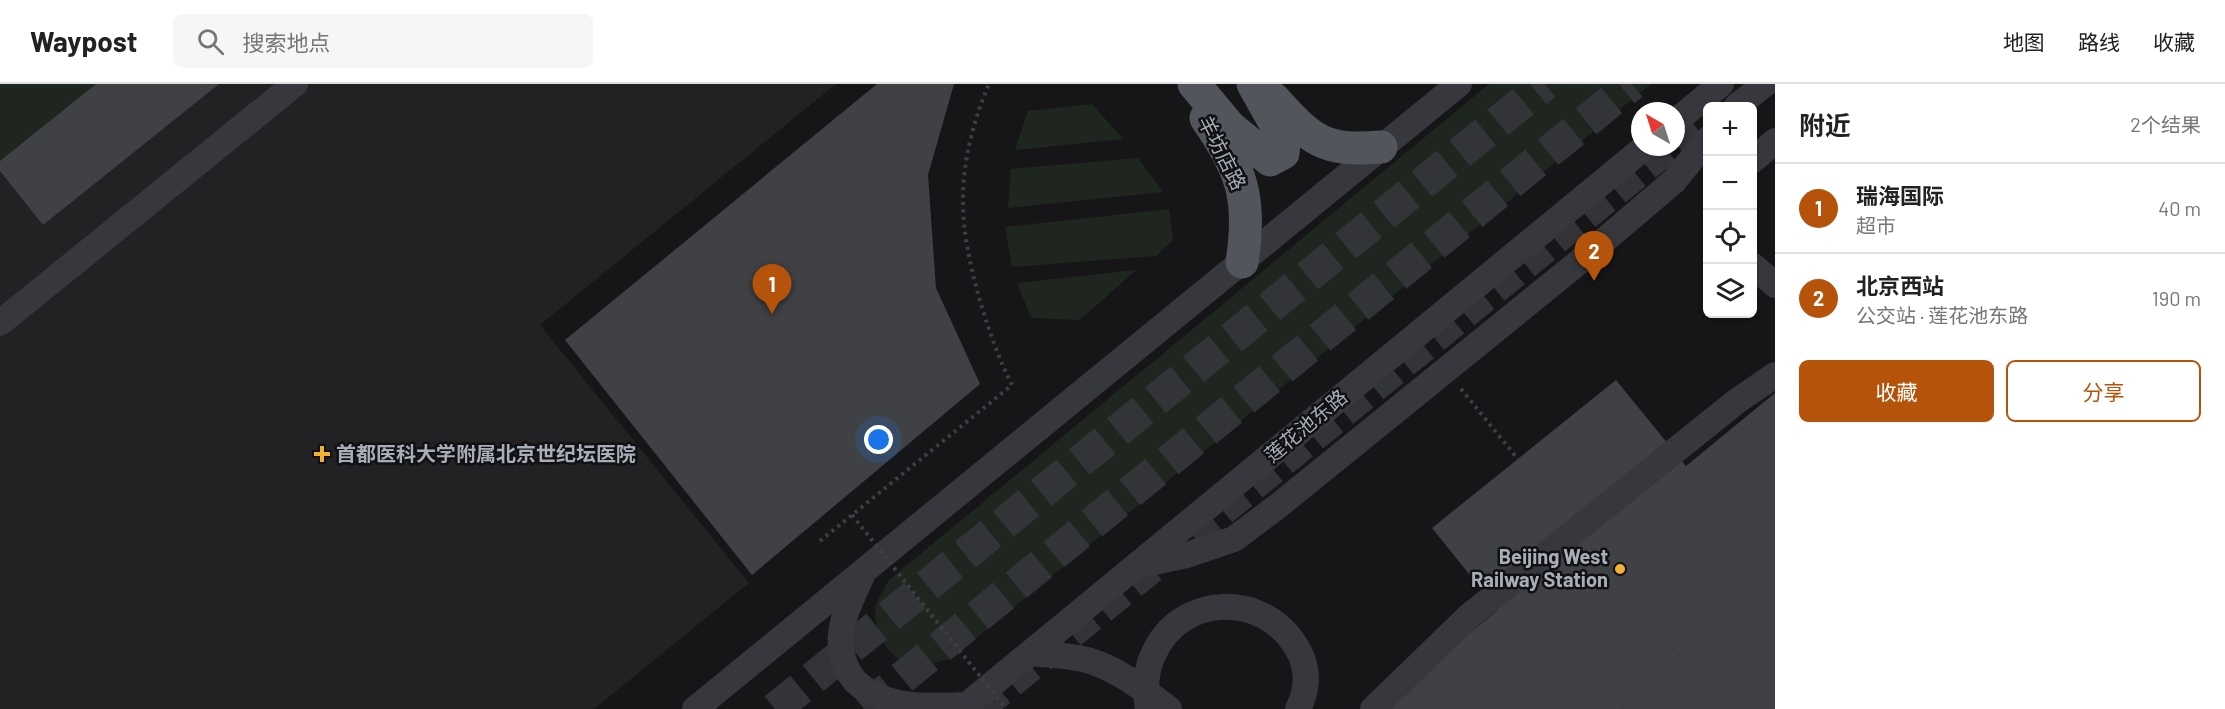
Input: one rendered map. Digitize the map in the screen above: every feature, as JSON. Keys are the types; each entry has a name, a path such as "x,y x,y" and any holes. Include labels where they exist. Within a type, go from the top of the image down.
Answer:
{"main road":[{"name":"羊坊店路","path":"1183,84 1215,131 1244,188 1248,227 1242,262"},
{"path":"1194,84 1230,127 1270,160 1283,153 1284,142 1253,84"},
{"path":"1261,84 1303,131 1334,147 1365,148"}],"street":[{"path":"0,323 295,84"},
{"path":"695,709 1242,262 1365,148 1459,84"},
{"path":"1685,114 1721,84"},
{"path":"1742,102 1765,84"},
{"path":"1757,157 1775,141"},
{"path":"1137,566 1187,555 1234,539 1446,371 1674,181 1703,144"},
{"name":"莲花池东路","path":"964,707 1634,156"},
{"path":"1757,269 1775,285"},
{"path":"1373,709 1468,617 1737,401 1775,375"},
{"path":"864,570 841,632 841,648 848,672 864,690 886,703 914,708 964,707"},
{"path":"1148,709 1147,675 1158,644 1172,628 1196,612 1232,606 1249,609 1278,623 1291,637 1305,667 1306,684 1298,709"},
{"path":"1030,653 1079,658 1101,665 1122,674 1169,709"}],"path":[{"path":"820,541 1012,385 1004,368 975,281 963,205 968,151 981,103 989,84"},
{"path":"1446,371 1565,516"},
{"path":"852,515 1006,709"},
{"path":"1587,543 1722,709"},
{"path":"1621,709 1775,583"}],"shaded area":[{"name":"首都医科大学附属北京世纪坛医院","path":"0,84 836,84 540,325 749,583 594,709 0,709"},
{"path":"0,84 96,84 0,161"},
{"path":"1489,84 1651,84 952,658 929,664 911,665 892,654 878,631 875,613 877,602 889,580"},
{"path":"1092,104 1123,139 1015,150 1028,111"},
{"path":"1138,158 1163,192 1008,208 1011,169"},
{"path":"1169,209 1173,240 1156,256 1012,267 1005,227"},
{"path":"1136,270 1080,320 1031,318 1017,283"}],"building":[{"path":"96,84 219,84 43,225 0,171 0,161"},
{"path":"877,84 954,84 928,175 936,288 980,384 752,575 565,340"},
{"name":"Beijing West Railway Station","path":"1616,380 1686,466 1775,393 1775,709 1376,709 1498,610 1432,528"}],"tunnel":[{"path":"775,709 1545,84"},
{"path":"864,709 1632,84"},
{"path":"1685,137 1703,123"},
{"path":"982,709 1662,156"}],"place":[{"name":"北京西站","path":"1594,281"},
{"name":"瑞海国际","path":"772,314"},
{"name":"首都医科大学附属北京世纪坛医院","path":"322,454"},
{"name":"Beijing West Railway Station","path":"1620,569"}]}
